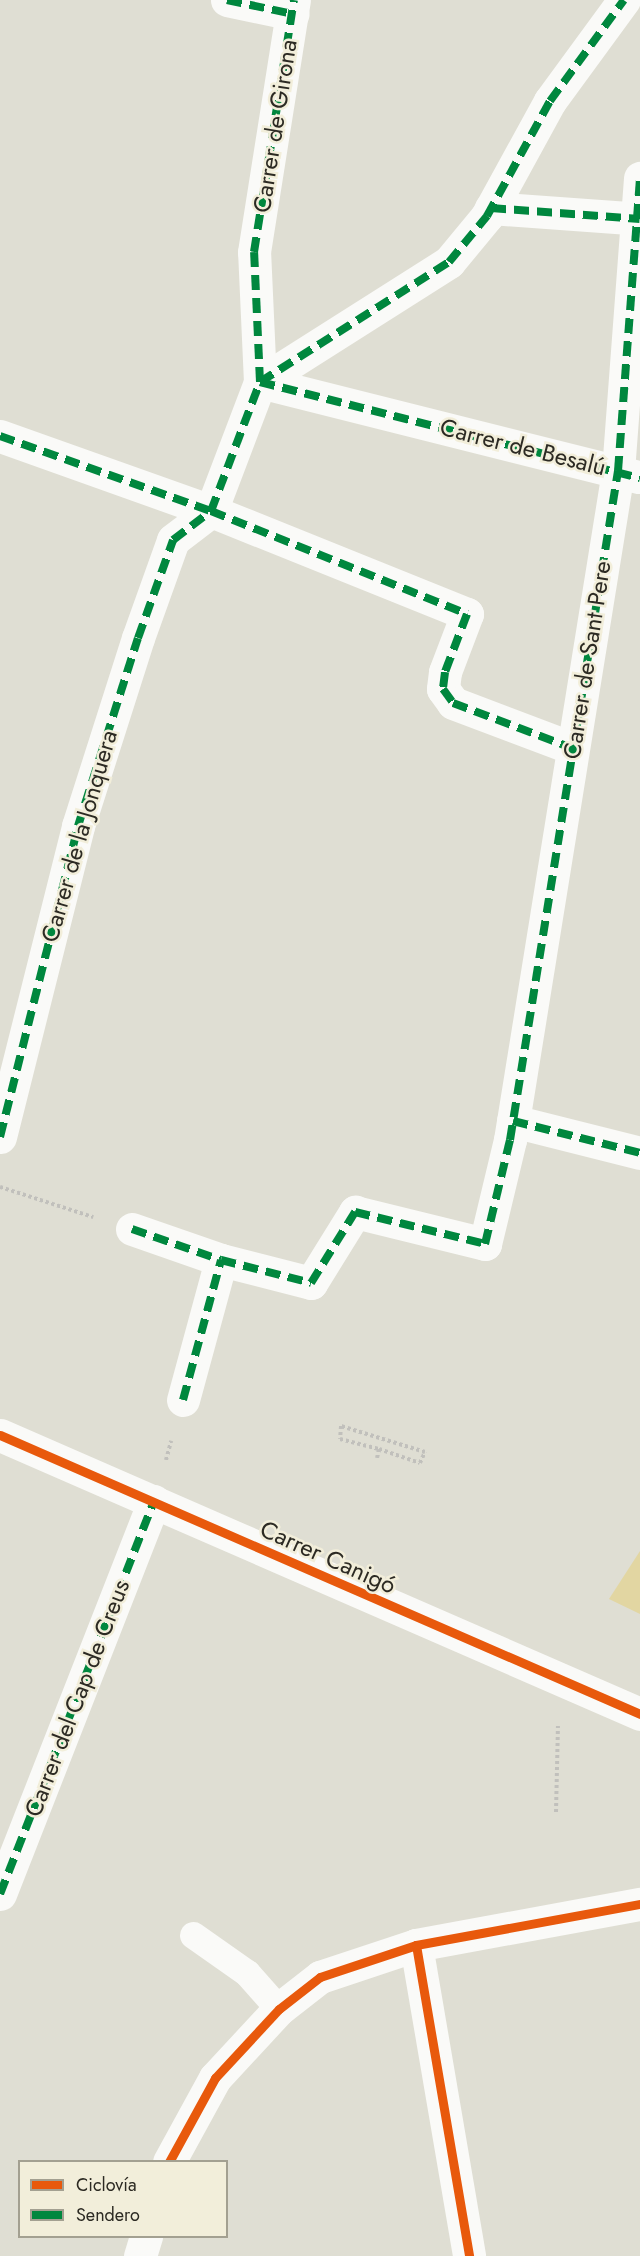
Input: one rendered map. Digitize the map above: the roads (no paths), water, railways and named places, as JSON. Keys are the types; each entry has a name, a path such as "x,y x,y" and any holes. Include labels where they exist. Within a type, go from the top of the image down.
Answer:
{"street":[{"path":"227,0 293,7"},
{"path":"211,511 260,382 449,262 489,212 550,101 624,0"},
{"name":"Carrer de Girona","path":"260,382 254,252 293,7"},
{"name":"Carrer de Sant Pere","path":"221,1260 311,1283 355,1212 485,1244 512,1131 572,748 629,475 640,178"},
{"path":"489,212 637,219"},
{"name":"Carrer de Besalú","path":"260,382 629,475"},
{"path":"0,436 211,511 467,614 445,672 444,689 453,703 572,748"},
{"name":"Carrer de la Jonquera","path":"0,1137 78,826 173,540 211,511"},
{"path":"512,1131 640,1153"},
{"path":"132,1229 221,1260 183,1400"},
{"name":"Carrer Canigó","path":"0,1436 640,1714"},
{"name":"Carrer del Cap de Creus","path":"0,1894 154,1502"},
{"path":"170,2160 215,2078 279,2008 320,1977 416,1945 640,1904"},
{"path":"416,1945 469,2256"},
{"path":"140,2256 145,2238"}],"lane":[{"path":"193,1935 248,1973 279,2008"}]}
